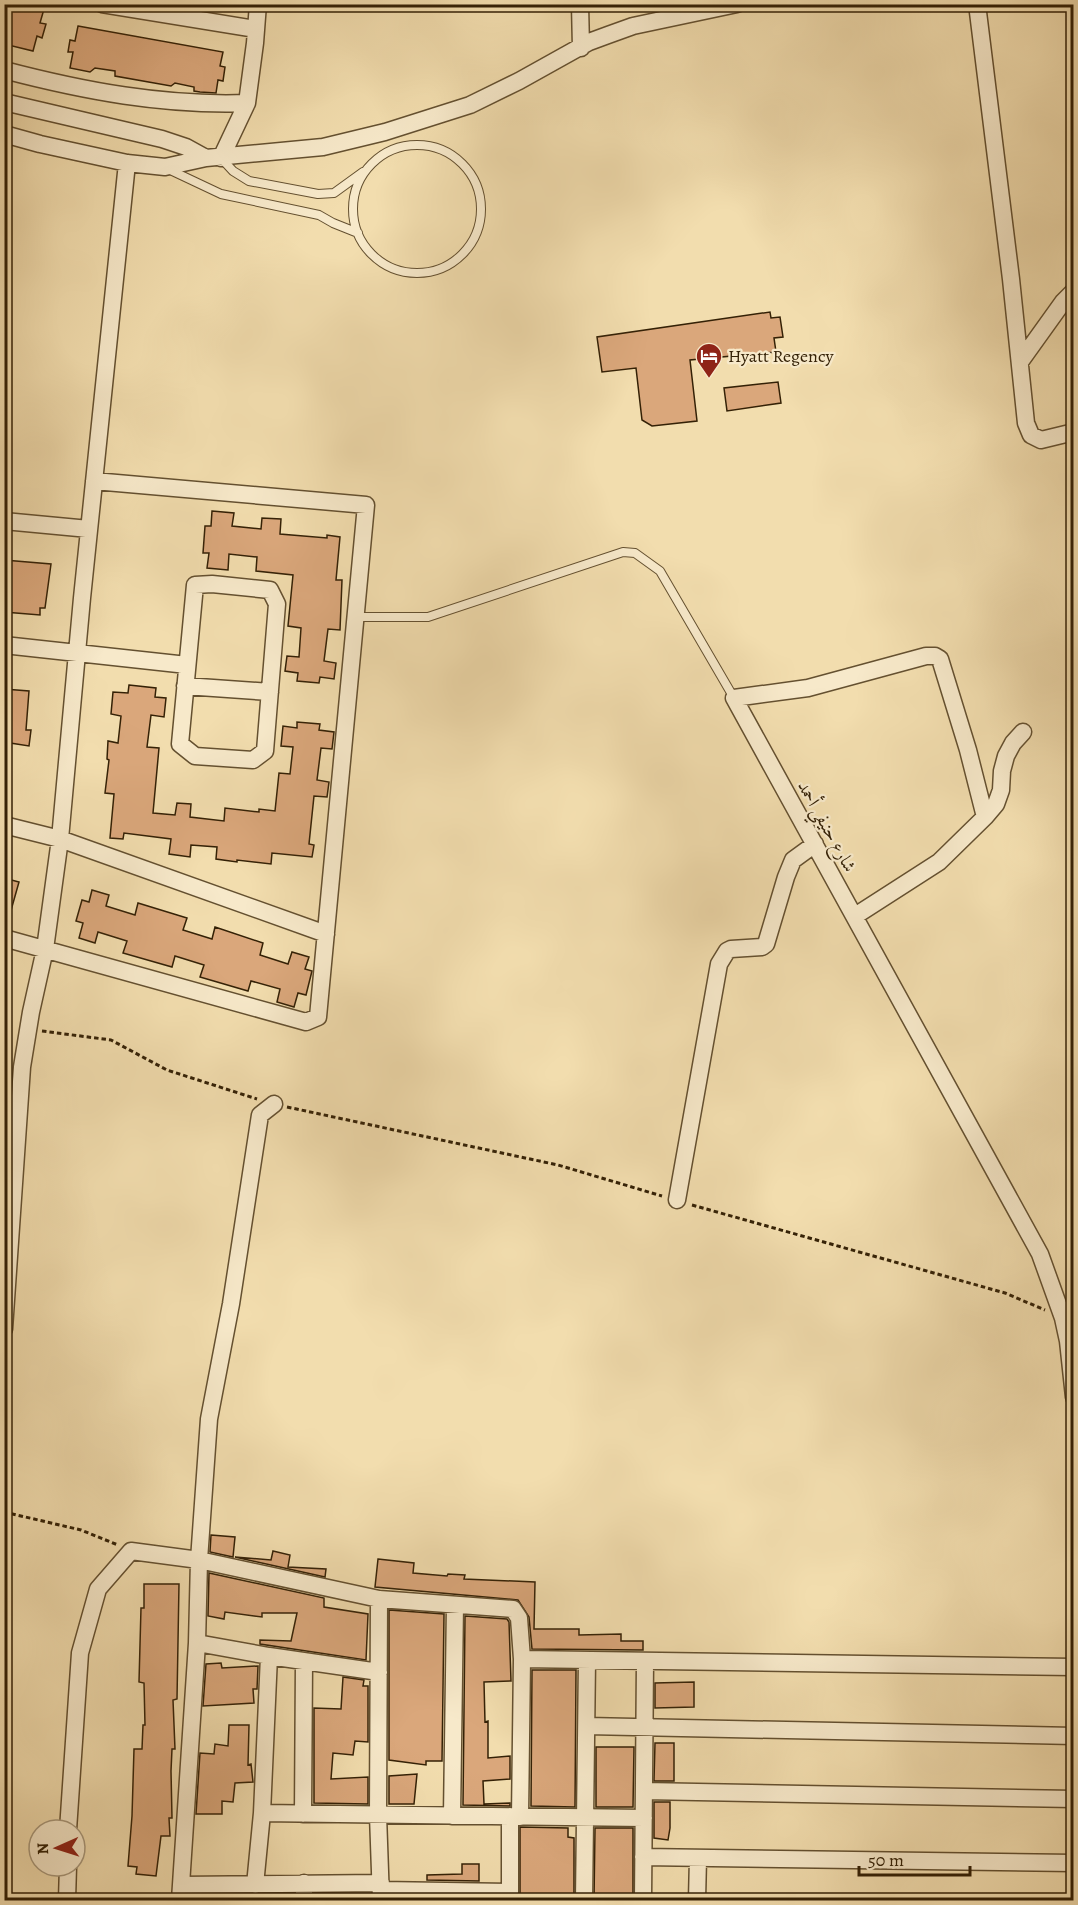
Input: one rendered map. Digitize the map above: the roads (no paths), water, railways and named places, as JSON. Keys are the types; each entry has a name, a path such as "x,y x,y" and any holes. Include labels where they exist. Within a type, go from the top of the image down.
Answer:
{"street":[{"path":"102,4 256,29"},
{"path":"213,158 247,103 258,4"},
{"path":"580,4 581,48"},
{"path":"4,134 127,163 165,167 213,158 323,147 385,132 470,105 589,42 633,26 737,4"},
{"path":"976,4 1011,279 1026,423 1031,435 1041,440 1074,432"},
{"path":"4,70 54,83 135,99 211,105 247,103"},
{"path":"4,102 162,139 213,158"},
{"path":"4,1329 10,1170 22,1067 45,949 60,839 127,163"},
{"path":"1020,362 1063,302 1074,291"},
{"path":"4,938 306,1022 318,1017 366,505 94,481"},
{"path":"4,521 89,530"},
{"path":"212,584 270,590 277,604 265,751 253,760 241,760 195,756 180,744 187,665 195,585 212,584"},
{"path":"4,645 187,665"},
{"path":"734,698 808,688 926,656 935,656 940,659 968,750 985,818"},
{"path":"185,686 270,692"},
{"name":"شارع حنيفي أحمد","path":"734,698 1040,1254 1068,1319 1074,1396"},
{"path":"855,916 939,862 985,818 996,804 1006,756 1013,742 1023,732"},
{"path":"4,825 60,839 326,934"},
{"path":"677,1200 720,964 727,951 762,947 766,944 786,876 794,860 816,844"},
{"path":"4,1066 22,1067"},
{"path":"69,1818 80,1653 98,1589 131,1551 199,1560 379,1599 513,1609 519,1618 522,1659 510,1896 381,1891 304,1883 255,1885 181,1893 197,1643 199,1560 209,1419 231,1304 260,1115 274,1104"},
{"path":"379,1599 378,1815 381,1891"},
{"path":"452,1816 455,1605"},
{"path":"197,1643 379,1672"},
{"path":"255,1885 262,1813 269,1656"},
{"path":"522,1659 1074,1667"},
{"path":"584,1900 587,1660"},
{"path":"643,1900 645,1660"},
{"path":"303,1814 304,1661"},
{"path":"587,1726 1074,1736"},
{"path":"644,1791 1074,1799"},
{"path":"262,1813 644,1818"},
{"path":"643,1857 1074,1863"},
{"path":"697,1900 698,1858"},
{"path":"67,1900 68,1878"},
{"path":"304,1883 304,1900"}],"lane":[{"path":"213,158 249,181 318,194 334,193 366,170 382,154 401,146 423,144 445,150 463,163 477,183 482,205 479,228 469,248 453,263 431,272 408,273 387,266 369,252 358,233 353,212 356,190 366,170"},
{"path":"165,167 221,194 319,215 358,233"},
{"name":"شارع حنيفي أحمد","path":"356,616 428,617 623,552 635,553 660,571 734,698"}],"place":[{"name":"Hyatt Regency","path":"709,379"}]}
